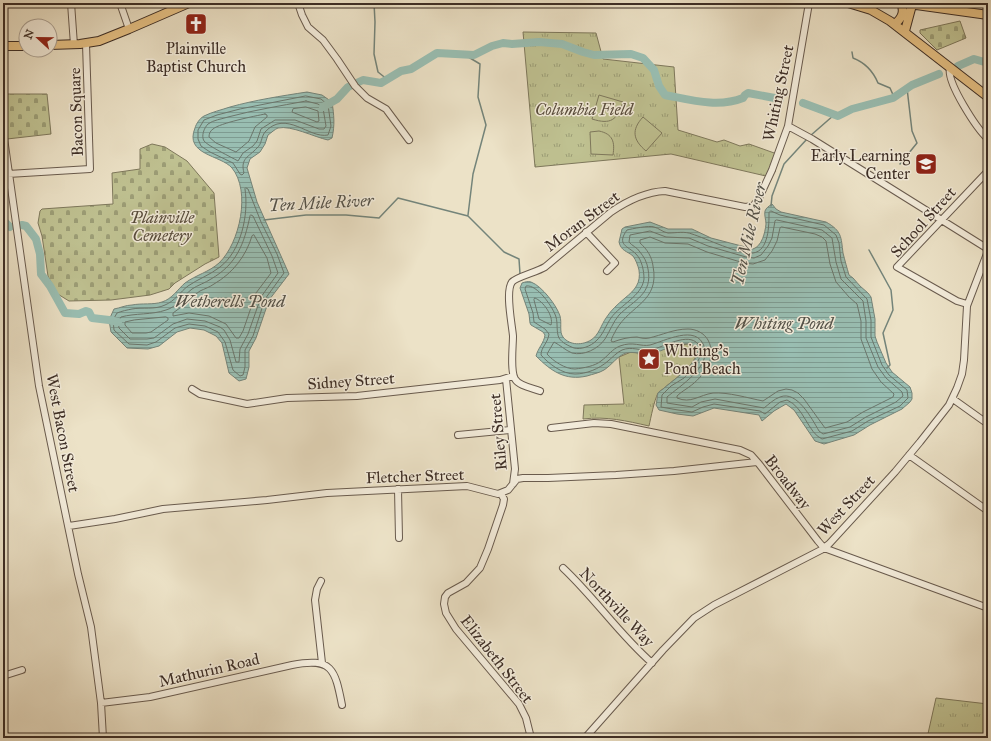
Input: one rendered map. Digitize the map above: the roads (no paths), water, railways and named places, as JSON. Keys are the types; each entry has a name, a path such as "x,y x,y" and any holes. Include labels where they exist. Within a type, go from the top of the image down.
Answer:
{"main road":[{"path":"58,46 86,44 99,41 189,3"},
{"path":"848,3 871,10 895,24 988,97"},
{"path":"895,24 902,17 902,3 988,15"},
{"path":"905,31 912,5"},
{"path":"3,46 18,46"}],"street":[{"path":"71,3 74,45"},
{"path":"120,3 129,29"},
{"path":"298,3 308,26 323,40 354,85 367,98 386,109 409,140"},
{"name":"Whiting Street","path":"753,206 758,200 772,170 788,126 809,3"},
{"name":"Bacon Square","path":"8,174 90,169 86,44"},
{"path":"950,68 949,74 952,84 975,124 988,139"},
{"path":"788,126 812,139 988,250"},
{"name":"West Bacon Street","path":"3,131 39,386 78,574 91,627 101,703 103,738"},
{"name":"School Street","path":"967,304 957,301 897,267 988,171"},
{"name":"Moran Street","path":"513,376 513,336 509,289 511,283 520,277 535,272 545,266 621,205 641,196 665,191 745,208 753,206"},
{"path":"586,232 615,263 607,271"},
{"name":"West Street","path":"586,737 684,627 700,613 824,548 844,529 909,455 944,412 952,399 962,374 967,304 988,250"},
{"path":"513,376 519,383 540,391"},
{"name":"Sidney Street","path":"192,389 200,394 247,404 287,398 357,396 506,379 513,376"},
{"name":"Riley Street","path":"506,379 515,469 513,484"},
{"path":"952,399 988,424"},
{"name":"Broadway","path":"551,428 594,423 619,425 740,450 751,455 824,548"},
{"path":"458,435 510,430"},
{"path":"909,455 988,511"},
{"path":"501,494 508,490 518,479 523,478 616,475 757,462"},
{"name":"Fletcher Street","path":"69,526 115,520 163,509 327,493 467,486 501,494"},
{"path":"398,489 399,538"},
{"name":"Elizabeth Street","path":"501,494 504,499 503,505 480,568 466,583 448,593 445,597 444,604 449,618 516,701 526,718 531,738"},
{"path":"824,548 988,608"},
{"name":"Northville Way","path":"563,568 652,663"},
{"path":"321,581 317,589 315,600 322,663 335,675 342,705"},
{"name":"Mathurin Road","path":"101,703 150,697 300,664 316,662 322,663"},
{"path":"3,676 22,670"},
{"path":"3,725 5,738"}],"water":[{"name":"Wetherells Pond","path":"307,92 322,95 332,102 334,129 332,138 328,140 289,128 278,128 268,135 260,152 250,159 247,168 257,202 289,274 269,300 256,338 249,351 249,367 246,379 239,381 229,373 222,343 216,336 204,330 190,328 177,332 159,346 148,349 127,348 111,332 109,320 114,309 130,305 159,303 166,301 185,283 219,263 233,243 242,203 238,178 232,168 227,164 205,153 195,144 193,137 198,121 207,115 230,107 258,100"},
{"name":"Whiting Pond","path":"772,204 781,212 826,222 835,228 840,235 849,275 871,297 875,319 875,336 886,363 892,372 910,387 912,399 902,409 854,435 824,444 815,441 794,410 786,404 774,411 762,421 759,415 714,408 693,416 659,410 656,405 658,392 682,374 695,360 697,351 692,345 681,344 650,354 632,352 626,353 602,371 579,377 559,374 536,356 545,335 530,323 529,314 520,288 522,283 531,282 535,284 552,302 560,316 561,333 566,340 577,344 584,343 591,340 596,335 610,312 632,292 639,279 639,270 636,261 633,256 620,245 619,242 622,229 625,227 650,222 668,229 692,229 711,238 753,249 759,245 762,239 766,224 765,211"}],"waterway":[{"path":"374,3 374,54 378,72 388,80"},
{"name":"Ten Mile River","path":"323,107 337,99 348,87 363,80 381,83 401,71 411,69 437,53 474,55 492,46 503,43 512,44 539,42 562,44 594,55 631,54 643,58 654,70 659,86 665,95 714,103 734,101 743,98 748,93 780,99"},
{"path":"852,52 853,58 862,62 874,75 878,83 890,88 894,97"},
{"path":"465,55 480,64 478,97 486,125 473,174 468,215"},
{"name":"Ten Mile River","path":"958,66 974,59 988,63"},
{"name":"Ten Mile River","path":"803,103 838,116 852,109 893,98 912,85 939,74"},
{"path":"900,164 917,143 912,131 907,88"},
{"name":"Ten Mile River","path":"810,136 834,115"},
{"name":"Ten Mile River","path":"771,206 772,196 784,164 807,139"},
{"name":"Ten Mile River","path":"264,220 306,215 346,215 379,218 398,198 468,216 504,252 519,259 520,274"},
{"name":"Ten Mile River","path":"3,220 10,227"},
{"name":"Ten Mile River","path":"22,225 26,226 36,239 40,254 41,274 50,286 65,313 79,314 86,311 89,312 92,318 118,322"},
{"path":"869,250 891,290 893,310 883,333 890,365 887,368"}],"place":[{"name":"Plainville Baptist Church","path":"196,24"},
{"name":"Early Learning Center","path":"926,164"},
{"name":"Whiting's Pond Beach","path":"649,359"}],"park label":[{"name":"Columbia Field","path":"584,109"},
{"name":"Plainville Cemetery","path":"162,226"}]}
